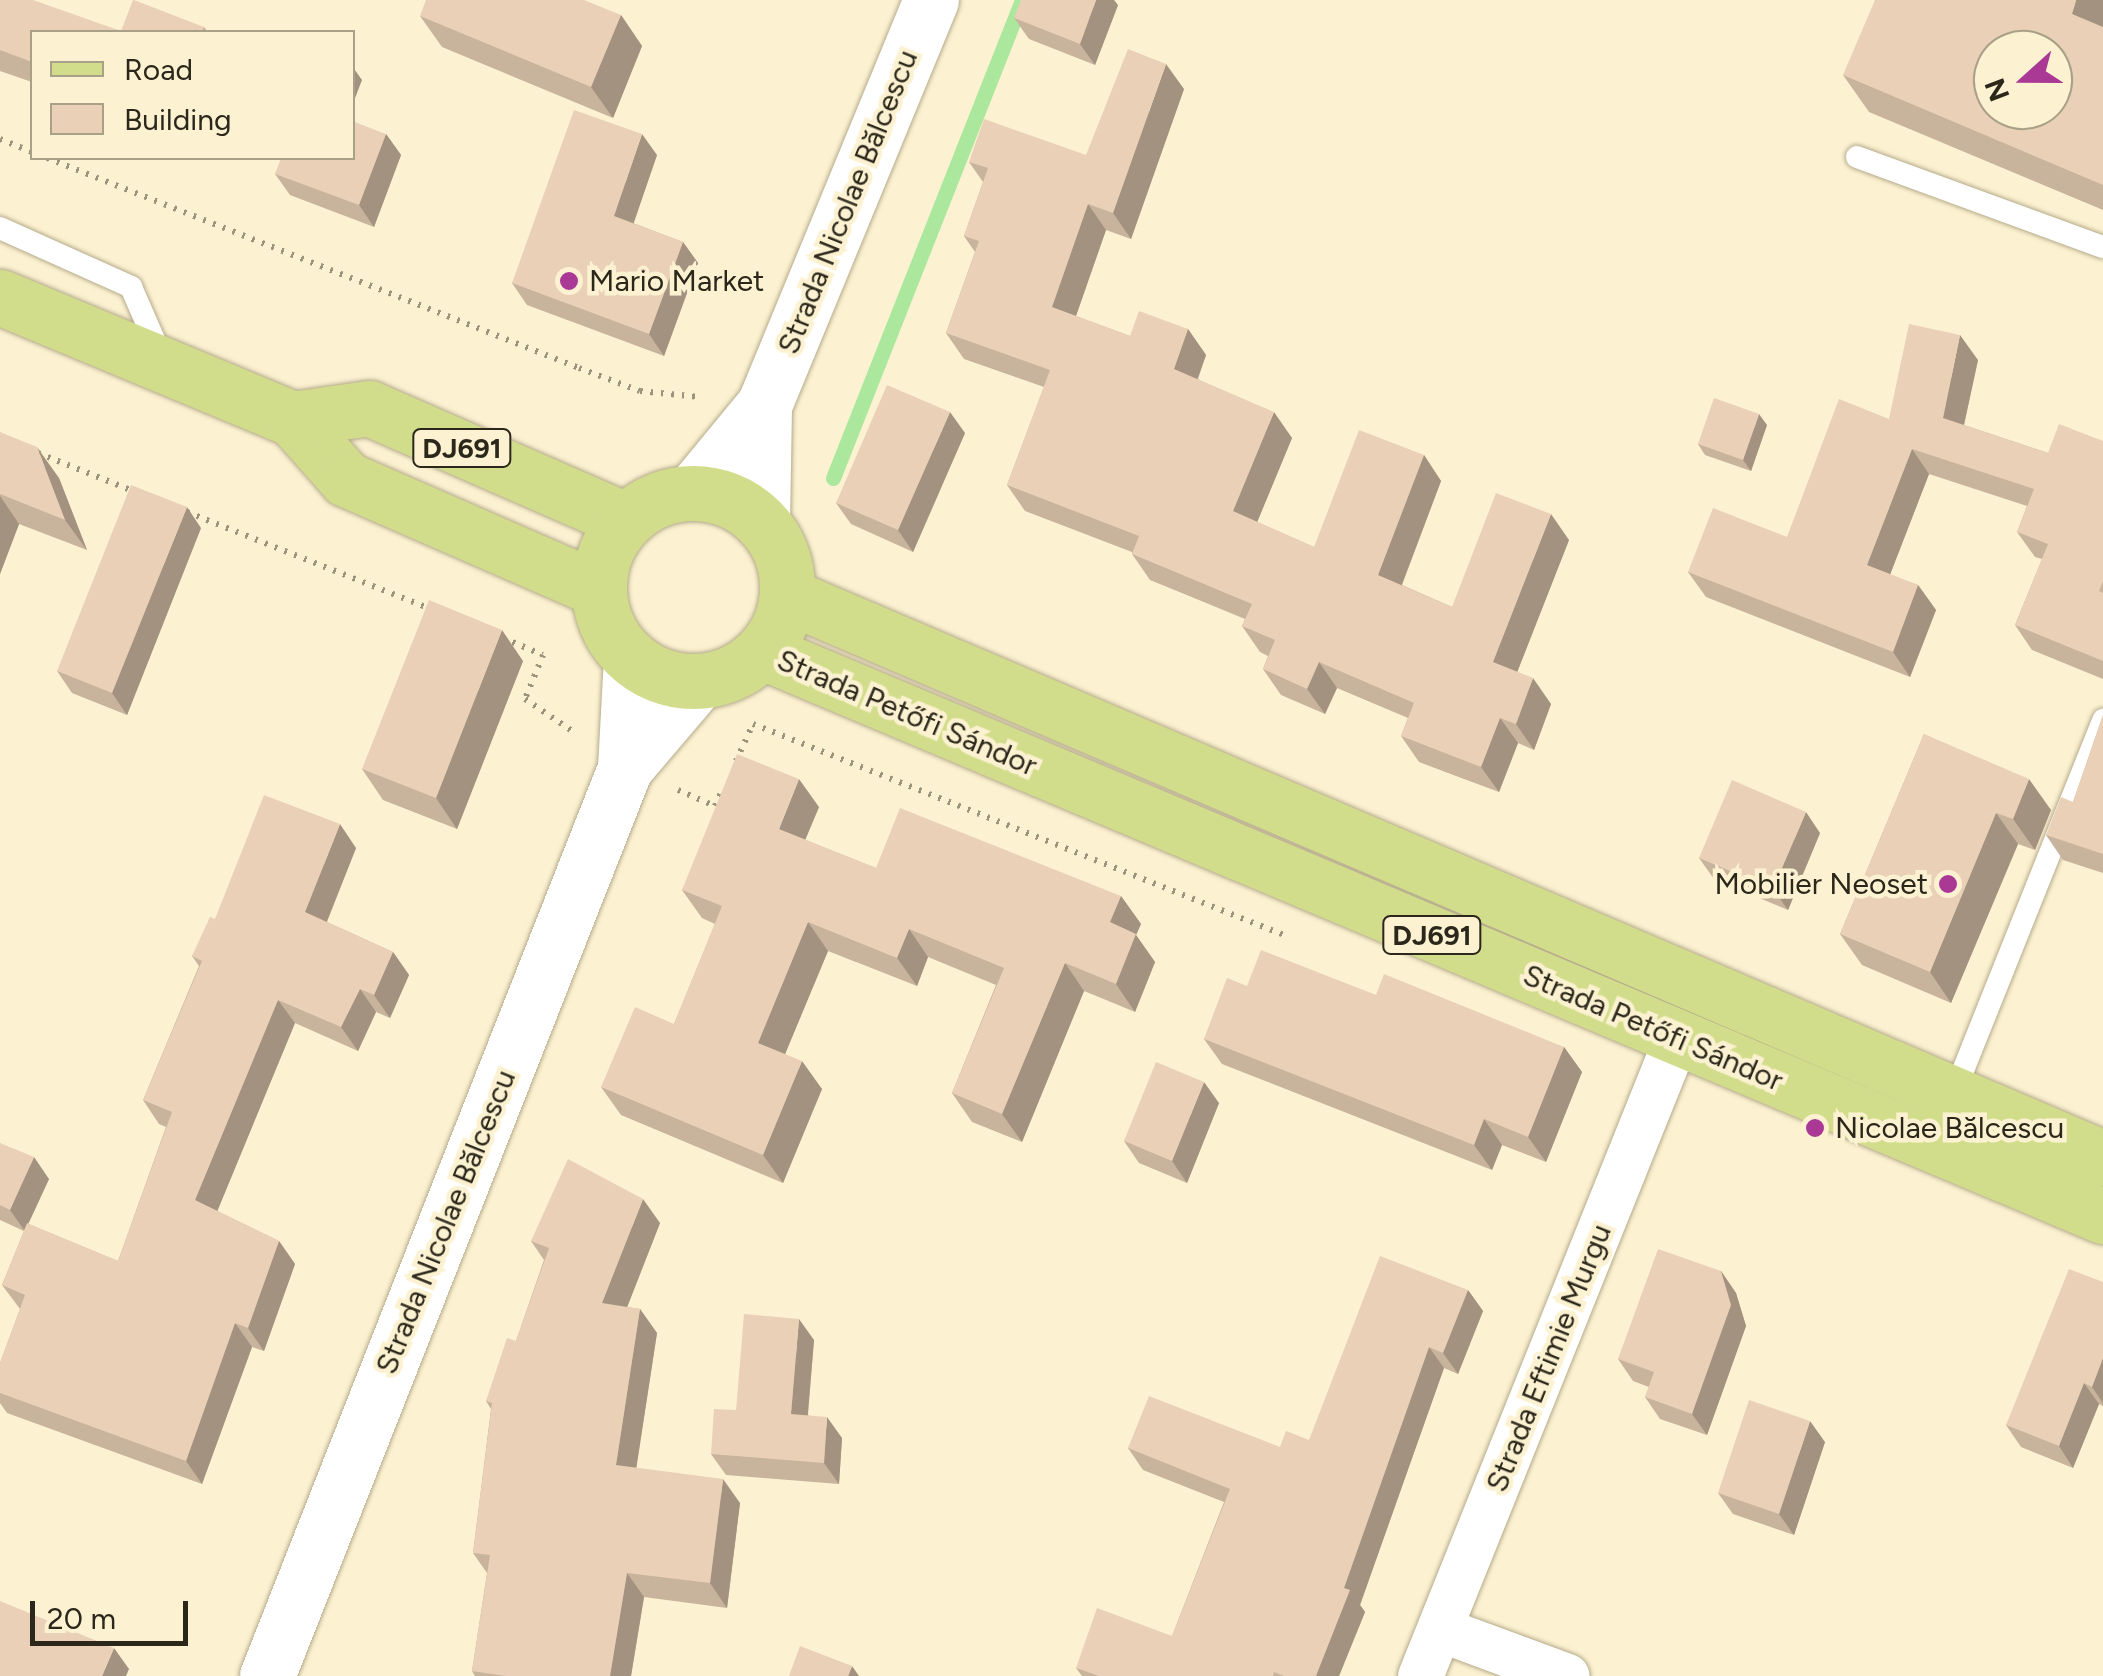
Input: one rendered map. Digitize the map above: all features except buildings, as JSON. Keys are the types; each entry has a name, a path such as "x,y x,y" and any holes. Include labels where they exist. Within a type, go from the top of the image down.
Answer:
{"main road":[{"name":"DJ691","path":"0,297 293,418 346,479 598,589"},
{"name":"DJ691","path":"293,418 369,408 625,520"},
{"path":"692,491 729,499 762,521 783,556 788,596 780,626 763,652 734,673 699,681 664,677 630,658 608,627 598,589 605,551 625,520 656,498 692,491"},
{"name":"Strada Petőfi Sándor","path":"788,596 2103,1158"},
{"name":"Strada Petőfi Sándor","path":"763,652 2103,1216"}],"street":[{"name":"Strada Nicolae Bălcescu","path":"692,491 764,405 932,0"},
{"name":"Strada Nicolae Bălcescu","path":"762,521 764,405"},
{"name":"Strada Nicolae Bălcescu","path":"625,768 630,658"},
{"name":"Strada Nicolae Bălcescu","path":"267,1676 625,768 699,681"},
{"name":"Strada Eftimie Murgu","path":"1420,1676 1676,1039"},
{"path":"1440,1629 1567,1676"}],"lane":[{"path":"1857,156 2103,247"},
{"path":"0,228 130,288 165,366"},
{"path":"1954,1094 2103,720"}],"path":[{"path":"0,139 30,151"},
{"path":"52,160 640,390 764,405"},
{"path":"36,452 145,496"},
{"path":"181,510 435,610"},
{"path":"489,632 542,655 525,699 625,768 715,806 753,724 1294,939"}],"waterway":[{"path":"833,478 1022,0"}],"place":[{"name":"Mario Market","path":"569,281"},
{"name":"Mobilier Neoset","path":"1948,884"},
{"name":"Nicolae Bălcescu","path":"1815,1128"}]}
